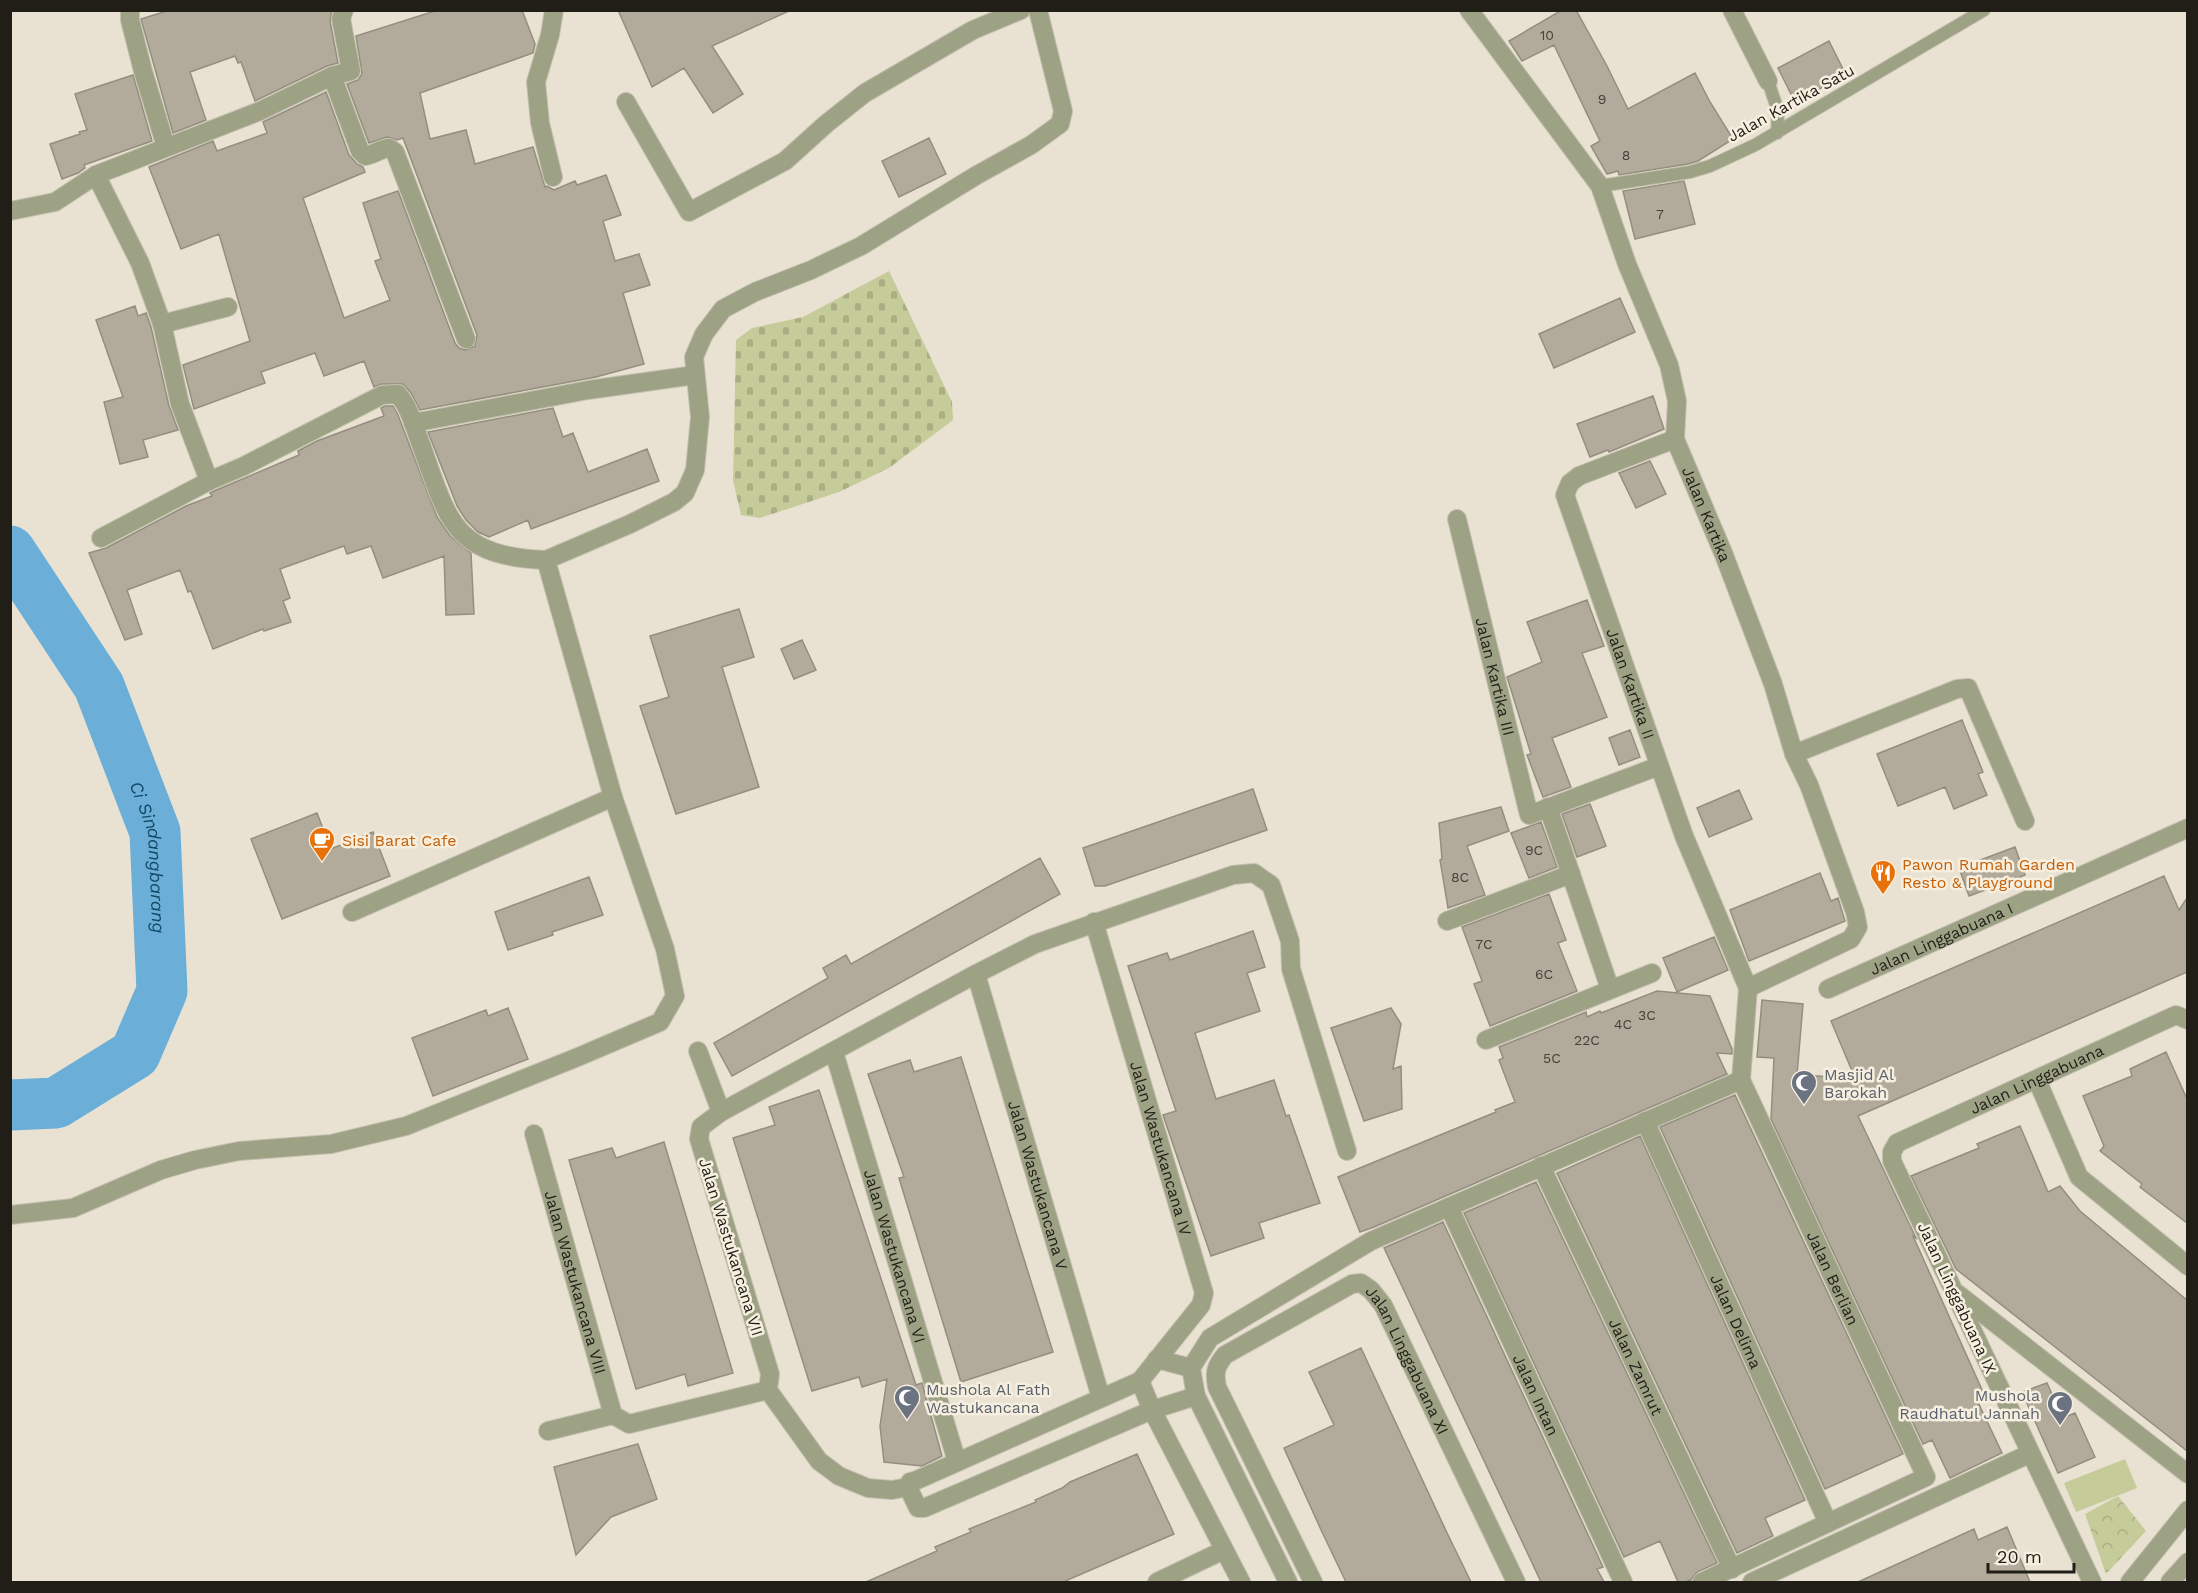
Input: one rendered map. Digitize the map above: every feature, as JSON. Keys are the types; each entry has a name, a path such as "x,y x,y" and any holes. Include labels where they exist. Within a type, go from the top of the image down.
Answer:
{"street":[{"path":"130,10 130,20 143,71 166,147"},
{"path":"10,211 55,202 96,175 260,111 332,76 351,71 341,19 344,10"},
{"path":"553,177 540,123 536,82 550,35 554,10"},
{"path":"626,102 688,212 785,162 826,124 865,93 973,30 1022,10"},
{"path":"101,538 209,481 382,395 398,394 404,401 441,500 457,530 470,541 487,549 517,559 546,560 630,525 674,502 685,493 695,470 700,417 694,357 704,333 723,309 755,292 811,270 861,246 1031,145 1060,124 1063,111 1038,10"},
{"name":"Jalan Kartika","path":"1469,10 1600,186 1627,264 1669,365 1677,401 1676,439 1724,555 1773,684 1794,754 1809,785 1855,912 1858,927 1851,939 1748,988"},
{"path":"1732,10 1768,81"},
{"path":"332,76 360,151 364,156 389,148 395,152 466,339"},
{"path":"96,175 140,263 162,324 180,404 209,481"},
{"path":"162,324 228,307"},
{"path":"413,423 588,390 695,375"},
{"name":"Jalan Kartika II","path":"1676,439 1580,476 1570,483 1565,495 1684,836 1748,988"},
{"name":"Jalan Kartika III","path":"1457,519 1528,815 1659,766"},
{"path":"10,1215 73,1208 162,1170 195,1160 239,1151 331,1144 406,1126 660,1022 675,996 665,949 613,796 546,560"},
{"path":"1794,754 1957,689 1968,688 2025,821"},
{"path":"352,912 613,796"},
{"path":"1548,807 1611,989"},
{"name":"Jalan Linggabuana I","path":"1828,989 2187,828"},
{"name":"Jalan Wastukancana VII","path":"768,1390 770,1374 699,1139 701,1127 721,1112 1035,944 1233,875 1254,873 1271,885 1290,941 1290,969 1347,1151"},
{"path":"1447,921 1571,874"},
{"name":"Jalan Wastukancana IV","path":"1094,922 1204,1293 1201,1305 1140,1381"},
{"path":"1486,1040 1652,973"},
{"name":"Jalan Wastukancana V","path":"976,974 1101,1398"},
{"path":"1288,1582 1196,1396 1191,1368 1210,1338 1371,1241 1741,1080 1748,988"},
{"name":"Jalan Linggabuana","path":"1897,1143 2182,1018 2187,1030"},
{"path":"698,1051 721,1112"},
{"name":"Jalan Wastukancana VI","path":"834,1052 957,1462"},
{"name":"Jalan Berlian","path":"1741,1080 1926,1477 1828,1523"},
{"path":"2037,1080 2079,1178 2187,1266"},
{"name":"Jalan Delima","path":"1645,1121 1828,1523"},
{"name":"Jalan Wastukancana VIII","path":"534,1134 621,1419"},
{"name":"Jalan Linggabuana IX","path":"1897,1143 1892,1152 1892,1161 2029,1454 2092,1582"},
{"name":"Jalan Zamrut","path":"1541,1166 1732,1569"},
{"name":"Jalan Intan","path":"1449,1207 1623,1582"},
{"name":"Jalan Linggabuana XI","path":"1313,1582 1217,1387 1216,1365 1225,1355 1352,1284 1361,1283 1371,1290 1383,1305 1516,1582"},
{"path":"1953,1291 2187,1474"},
{"path":"1157,1359 1191,1368"},
{"path":"908,1487 910,1482 1140,1381 1152,1410 1241,1582"},
{"path":"548,1431 768,1390 819,1461 838,1476 868,1488 892,1490 908,1487"},
{"path":"908,1487 918,1508 924,1508 1152,1410 1196,1396"},
{"path":"1752,1582 2029,1454"},
{"path":"2130,1582 2187,1510"},
{"path":"1702,1582 1828,1523"},
{"path":"1157,1582 1224,1550"},
{"path":"2170,1582 2187,1562"}],"lane":[{"name":"Jalan Kartika Satu","path":"1600,186 1690,172 1710,166 1777,133 1984,10"},
{"path":"1768,81 1778,111 1777,133"}],"green space":[{"path":"889,271 952,402 953,420 889,468 839,492 760,518 741,515 733,480 736,340 752,328 803,317"},
{"path":"2125,1459 2137,1488 2076,1512 2064,1483"},
{"path":"2118,1496 2146,1531 2106,1574 2085,1514"}],"building":[{"path":"170,10 332,10 330,21 338,63 327,66 255,101 241,62 238,63 235,56 190,72 206,120 173,133 141,19"},
{"path":"438,10 522,10 535,44 533,53 420,93 430,139 466,130 475,164 533,147 545,187 554,190 575,181 577,185 606,175 621,215 603,221 615,261 639,254 650,285 623,293 644,364 596,377 420,410 403,384 381,384 374,387 364,361 324,376 315,353 261,372 265,383 194,409 183,365 250,341 219,234 181,249 149,167 213,141 217,151 267,133 263,122 326,92 349,155 363,167 365,172 303,198 344,318 390,300 375,261 381,259 363,203 398,191 455,343 459,348 465,350 475,346 477,335 403,138 397,140 387,137 369,143 347,84 358,80 362,74 356,36"},
{"path":"618,10 791,10 712,46 743,94 713,113 684,68 652,87"},
{"path":"1562,10 1576,10 1628,109 1695,73 1733,139 1698,161 1688,164 1619,175 1618,171 1607,174 1591,146 1600,141 1554,45 1522,61 1509,41"},
{"path":"1829,41 1846,75 1795,102 1778,68"},
{"path":"133,75 152,141 84,165 85,168 78,173 62,179 50,144 87,130 75,94"},
{"path":"929,138 946,174 899,197 882,161"},
{"path":"1684,181 1695,224 1635,239 1623,191"},
{"path":"1620,298 1635,332 1554,368 1539,334"},
{"path":"135,306 138,316 146,313 151,327 169,406 178,430 143,440 148,457 120,464 104,402 123,397 96,320"},
{"path":"1653,396 1664,429 1609,452 1608,450 1590,457 1577,424"},
{"path":"393,406 398,415 437,517 450,536 471,553 474,614 446,615 444,556 383,578 371,546 347,554 344,546 280,569 290,598 283,601 291,622 264,631 263,629 213,649 191,591 188,592 180,570 127,590 142,634 125,640 89,553 106,548 186,506 212,496 210,493 214,491 299,455 298,451 317,441 384,416 381,408"},
{"path":"553,408 563,437 573,433 588,472 647,449 659,481 531,529 528,520 489,537 478,532 457,506 428,432"},
{"path":"1650,461 1666,494 1636,508 1619,473"},
{"path":"1587,600 1604,646 1582,653 1607,717 1552,738 1571,787 1543,797 1527,755 1531,754 1507,677 1542,662 1527,622"},
{"path":"739,609 754,657 722,667 759,787 676,814 640,706 669,697 650,636"},
{"path":"802,640 816,670 794,679 781,649"},
{"path":"1962,720 1983,772 1978,774 1987,795 1954,809 1945,787 1898,806 1877,754"},
{"path":"1630,730 1640,757 1619,765 1609,738"},
{"path":"1253,789 1267,830 1105,886 1095,886 1083,848"},
{"path":"1739,790 1752,819 1709,837 1697,808"},
{"path":"1590,804 1606,846 1577,857 1562,814"},
{"path":"1501,807 1509,831 1467,846 1485,895 1448,908 1440,860 1442,859 1439,823"},
{"name":"Sisi Barat Cafe","path":"317,813 331,849 373,832 390,876 282,919 251,839"},
{"path":"1541,822 1557,867 1529,878 1511,833"},
{"path":"2015,847 2025,875 1969,896 1959,868"},
{"path":"1040,858 1060,894 732,1076 714,1043 828,978 823,968 846,955 851,964"},
{"path":"1820,873 1831,901 1838,898 1845,921 1749,961 1730,910"},
{"path":"2164,876 2179,910 2187,898 2187,972 1858,1116 1916,1238 1913,1236 1983,1392 1975,1396 2002,1453 1950,1478 1932,1440 1923,1444 1771,1119 1774,1058 1757,1057 1762,1000 1803,1004 1797,1075 1855,1078 1831,1021"},
{"path":"589,877 603,915 508,950 495,912"},
{"path":"1549,894 1566,940 1558,943 1577,991 1490,1026 1474,984 1482,981 1462,927"},
{"path":"1253,931 1265,967 1247,973 1260,1011 1195,1033 1216,1099 1274,1080 1320,1203 1259,1223 1264,1238 1211,1256 1163,1115 1176,1111 1128,966 1167,953 1170,960"},
{"path":"1714,937 1728,970 1677,992 1663,958"},
{"path":"1657,991 1710,996 1732,1049 1732,1054 1717,1053 1727,1074 1360,1232 1338,1177 1515,1102 1499,1060 1503,1058 1499,1047 1586,1012 1587,1017 1600,1011 1601,1013"},
{"path":"508,1008 528,1059 433,1096 412,1038 486,1010 488,1016"},
{"path":"1391,1008 1401,1024 1393,1069 1401,1066 1402,1109 1364,1121 1331,1028"},
{"path":"2166,1052 2187,1099 2187,1223 2140,1187 2142,1184 2100,1151 2104,1146 2083,1096 2132,1076 2130,1069"},
{"path":"961,1057 1053,1352 961,1382 899,1178 904,1177 868,1074 910,1060 914,1072"},
{"path":"819,1090 916,1385 922,1383 942,1456 922,1466 884,1462 880,1426 887,1379 862,1387 859,1377 812,1391 733,1138 775,1125 769,1107"},
{"path":"1735,1095 1903,1454 1825,1489 1660,1127"},
{"path":"2020,1126 2048,1192 2060,1186 2080,1211 2187,1300 2187,1451 1956,1269 1911,1176 1979,1148 1977,1144"},
{"path":"1640,1136 1805,1500 1765,1518 1773,1536 1737,1553 1557,1173"},
{"path":"664,1142 733,1373 688,1386 685,1374 636,1389 569,1160 612,1148 616,1158"},
{"path":"1536,1182 1717,1563 1697,1572 1691,1580 1678,1582 1660,1541 1624,1557 1464,1213"},
{"path":"1443,1222 1603,1567 1597,1569 1604,1582 1541,1582 1384,1248"},
{"path":"1361,1348 1471,1582 1346,1582 1322,1532 1284,1448 1334,1425 1309,1372"},
{"name":"Mushola Raudhatul Jannah","path":"2047,1383 2063,1418 2075,1413 2095,1457 2058,1473 2022,1392"},
{"path":"638,1444 657,1499 611,1517 576,1555 554,1467"},
{"path":"1137,1454 1174,1534 1063,1582 866,1582 937,1551 935,1547 971,1532 969,1529 1036,1502 1035,1500 1070,1482"},
{"path":"2007,1527 2030,1582 1858,1582 1974,1529 1978,1540"}],"waterway":[{"name":"Ci Sindangbarang","path":"10,551 99,686 155,832 162,991 135,1054 56,1103 10,1105"}],"place":[{"name":"Sisi Barat Cafe","path":"322,863"},
{"name":"Pawon Rumah Garden Resto & Playground","path":"1883,896"},
{"name":"Masjid Al Barokah","path":"1804,1106"},
{"name":"Mushola Al Fath Wastukancana","path":"907,1421"},
{"name":"Mushola Raudhatul Jannah","path":"2060,1427"}]}
